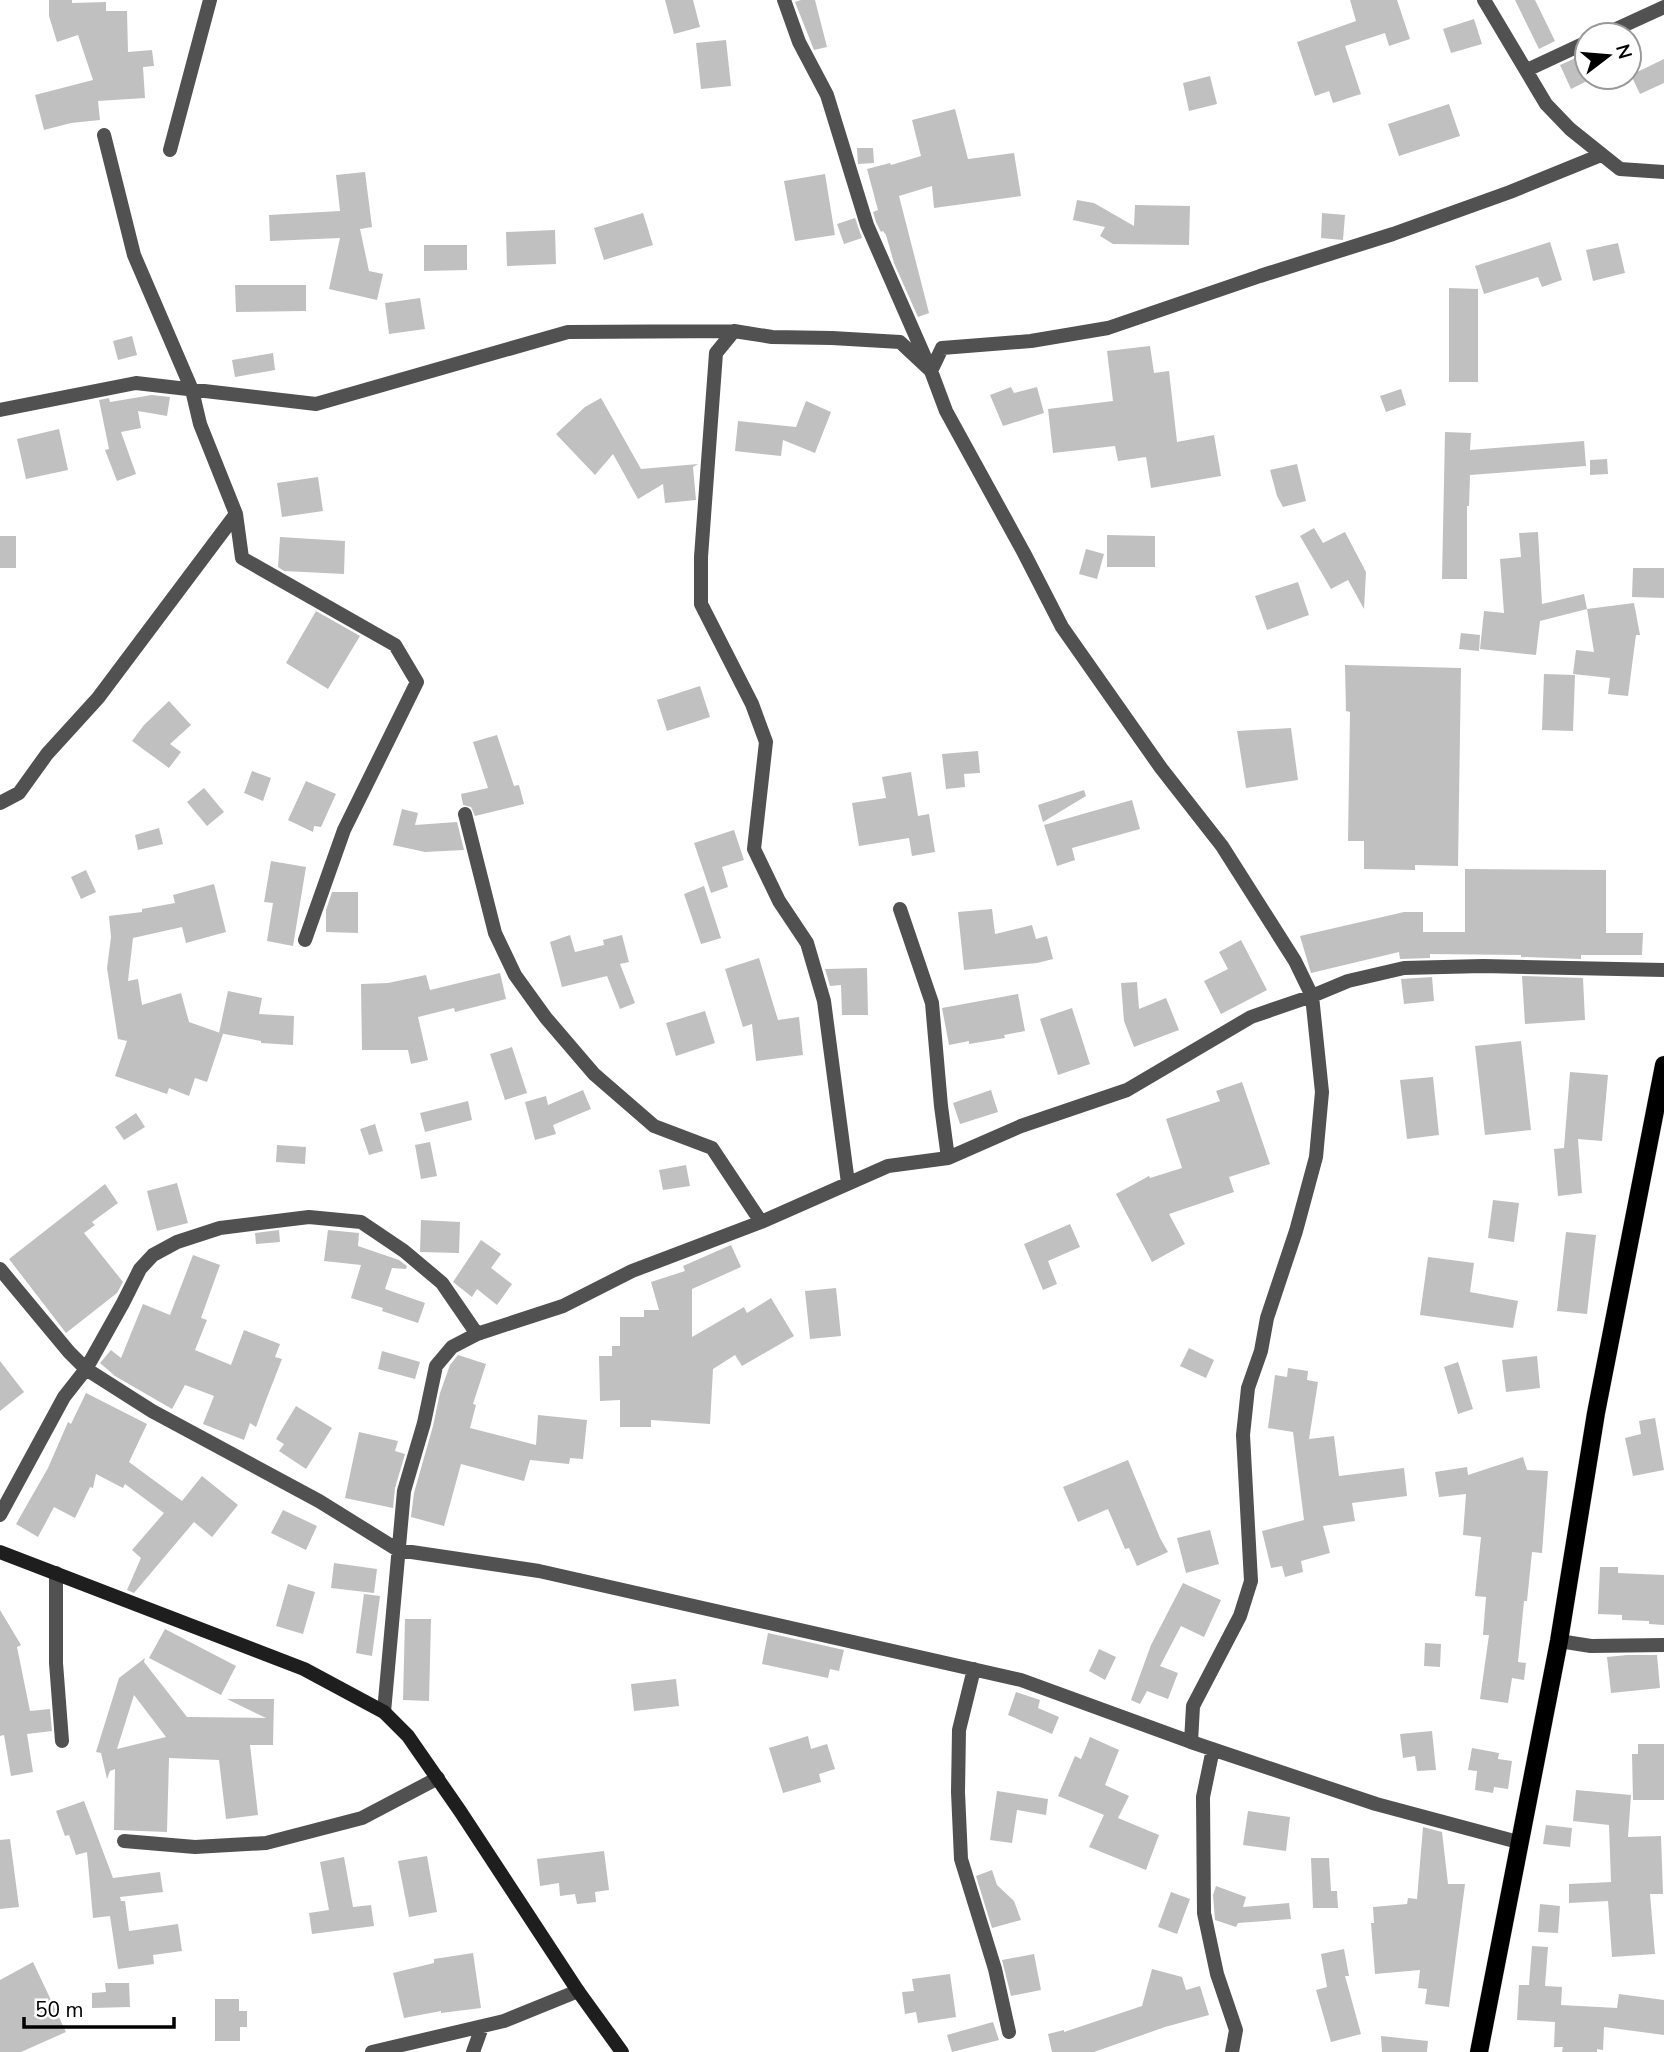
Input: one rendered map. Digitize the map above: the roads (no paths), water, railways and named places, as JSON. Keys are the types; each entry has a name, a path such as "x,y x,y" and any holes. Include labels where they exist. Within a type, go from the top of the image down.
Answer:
{"main road":[{"path":"1479,2052 1559,1641 1596,1413 1664,1065"}],"street":[{"path":"170,150 209,0"},
{"path":"784,0 799,42 827,95 867,225 946,411 1062,627 1161,768 1222,846 1296,961 1312,996 1322,1092 1316,1157 1296,1231 1266,1318 1261,1352 1248,1388 1243,1435 1251,1581 1240,1616 1193,1706 1191,1742"},
{"path":"1484,0 1546,104 1570,129 1620,169 1664,172"},
{"path":"1634,21 1664,7"},
{"path":"1527,70 1573,49"},
{"path":"104,135 134,255 192,390 200,424 236,514 242,558 395,645 417,682 344,830 305,940"},
{"path":"931,371 942,348 1031,341 1108,328 1406,229 1510,192 1601,155"},
{"path":"0,410 136,383 316,404 568,332 734,331 772,337 900,342 931,371"},
{"path":"734,331 716,353 701,557 701,604 752,704 766,741 754,849 779,901 807,943 824,1001 848,1183"},
{"path":"0,803 19,793 47,754 97,698 236,514"},
{"path":"465,814 495,933 515,975 594,1074 654,1126 712,1148 761,1222"},
{"path":"900,909 932,1003 948,1158"},
{"path":"384,1712 404,1491 424,1423 436,1366 452,1348 477,1334 563,1306 632,1271 761,1222 888,1166 948,1158 1021,1126 1127,1090 1251,1017 1348,981 1404,968 1483,966 1664,970"},
{"path":"0,1515 64,1397 86,1369 139,1269 153,1255 177,1242 220,1228 309,1217 361,1222 404,1251 442,1283 477,1334"},
{"path":"0,1269 86,1369 152,1411 319,1501 398,1550 539,1571 1021,1680 1191,1742 1376,1804 1518,1842"},
{"path":"0,1552 304,1668 384,1712 408,1736 438,1778 578,1991 622,2052"},
{"path":"56,1573 56,1663 62,1741"},
{"path":"1559,1641 1591,1646 1664,1645"},
{"path":"974,1669 959,1730 961,1859 995,1969 1009,2032"},
{"path":"1213,1749 1203,1797 1204,1913 1217,1974 1236,2030 1232,2052"},
{"path":"124,1841 195,1847 266,1843 362,1818 438,1778"},
{"path":"372,2052 503,2021 578,1991"},
{"path":"473,2052 482,2026"}]}
